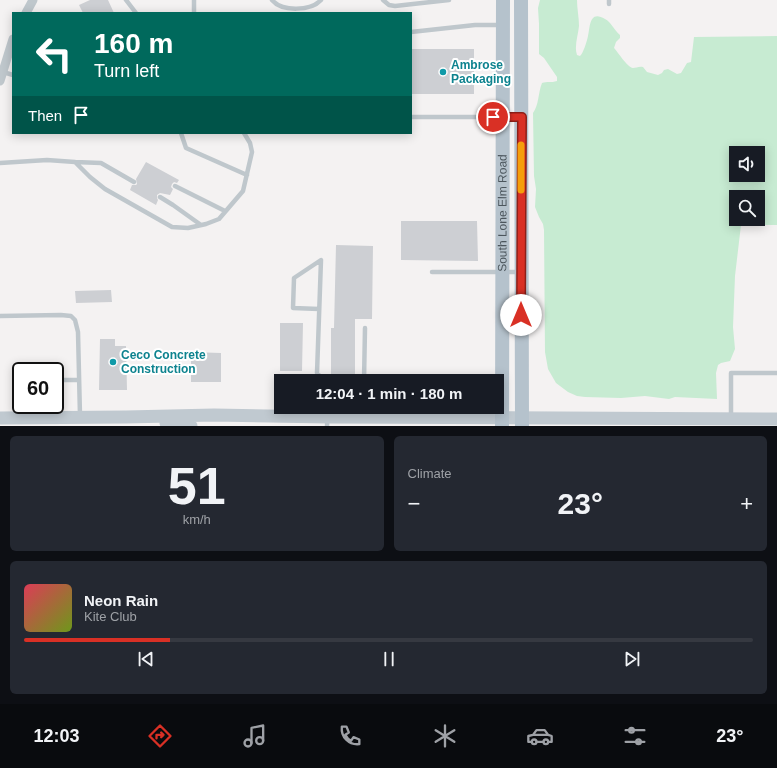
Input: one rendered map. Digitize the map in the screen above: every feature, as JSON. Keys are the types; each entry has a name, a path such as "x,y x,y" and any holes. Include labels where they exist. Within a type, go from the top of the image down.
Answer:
{"main road":[{"name":"South Lone Elm Road","path":"502,0 502,422"},
{"name":"South Lone Elm Road","path":"521,0 522,422"}],"street":[{"path":"27,12 33,0"},
{"path":"0,81 12,42"},
{"path":"0,418 214,415 502,422 777,419"},
{"path":"126,417 190,426"}],"lane":[{"path":"126,0 135,12"},
{"path":"194,0 194,12"},
{"path":"272,0 280,6 306,9 321,0"},
{"path":"383,0 389,5 395,6 449,0"},
{"path":"412,32 475,25 502,25"},
{"path":"3,72 12,75"},
{"path":"412,117 522,117"},
{"path":"180,134 186,148 247,175"},
{"path":"75,162 105,189 172,227 188,228 219,219 243,191 252,152 250,143 245,134"},
{"path":"0,163 48,160 101,163 134,182"},
{"path":"176,186 226,211"},
{"path":"160,197 201,225"},
{"path":"318,374 321,260 294,278 293,308 319,309"},
{"path":"432,272 521,272"},
{"path":"0,316 71,316 78,332 80,418"},
{"path":"364,374 365,328"},
{"path":"731,419 731,373 777,373"},
{"path":"64,380 79,380"}],"green space":[{"path":"540,0 577,0 579,26 576,45 577,55 580,56 584,50 591,21 596,16 609,22 620,35 620,38 616,42 614,48 628,65 633,68 643,67 647,72 658,75 664,70 668,69 677,74 681,73 687,63 691,62 694,37 777,36 777,225 765,225 765,190 729,190 729,226 741,226 735,276 733,327 735,349 730,361 718,365 716,373 717,399 675,397 669,399 645,396 621,398 577,396 568,392 556,383 548,369 545,352 544,230 543,224 535,207 536,189 534,176 533,113 542,83 557,81 557,77 544,58 539,54 538,8"}],"building":[{"path":"90,0 108,0 114,12 82,12 79,5"},
{"name":"Ambrose Packaging","path":"412,49 474,49 474,94 412,94"},
{"path":"146,162 179,180 177,183 174,182 172,184 171,187 173,189 170,195 160,193 157,195 158,200 156,205 130,190 132,185 137,184 136,179"},
{"path":"401,221 477,221 478,261 401,260"},
{"path":"336,245 373,246 372,319 355,319 355,374 331,374 331,328 334,328"},
{"path":"111,290 112,302 76,303 75,291"},
{"path":"280,323 303,323 302,371 280,371"},
{"name":"Ceco Concrete Construction","path":"100,339 115,339 115,346 126,346 127,390 99,390"},
{"path":"191,352 221,353 221,382 191,382"}],"slow traffic":[{"path":"521,145 521,190"}],"place":[{"name":"Ambrose Packaging","path":"443,72"},
{"name":"Ceco Concrete Construction","path":"113,362"}],"route":[{"path":"493,117 522,117 521,315"}]}
